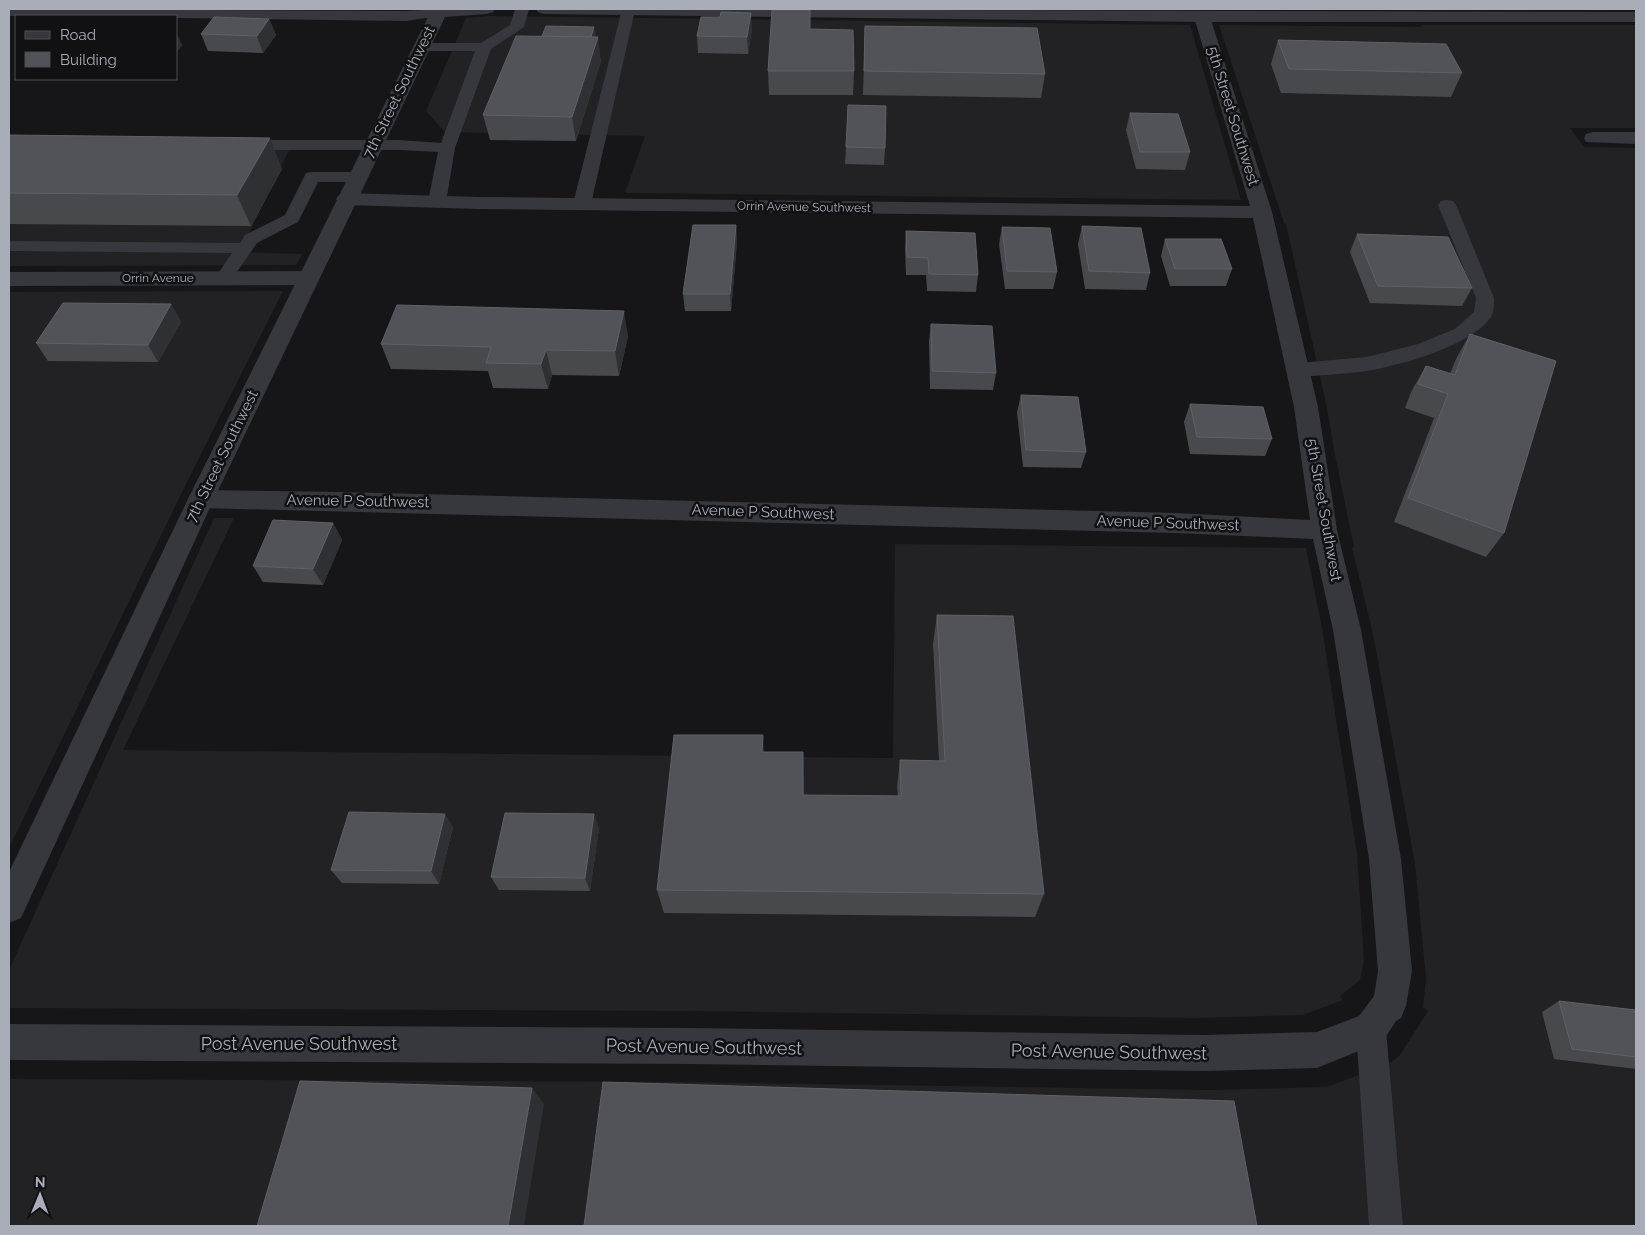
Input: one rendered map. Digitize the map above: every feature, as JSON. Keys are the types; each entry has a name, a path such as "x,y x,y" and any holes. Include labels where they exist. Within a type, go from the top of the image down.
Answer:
{"street":[{"path":"9,11 406,16 439,10 487,9"},
{"path":"544,9 1202,17 1549,13 1636,17"},
{"name":"7th Street Southwest","path":"9,907 201,499 439,10"},
{"name":"5th Street Southwest","path":"1202,17 1262,212 1306,407 1324,530 1347,630 1385,859 1395,971 1389,1006 1378,1019"},
{"path":"1594,138 1636,138"},
{"name":"Orrin Avenue Southwest","path":"346,199 437,202 1262,212"},
{"name":"Orrin Avenue","path":"9,279 308,278"},
{"name":"Avenue P Southwest","path":"201,499 340,500 1146,522 1324,530"},
{"name":"Post Avenue Southwest","path":"9,1042 691,1046 1203,1053 1317,1050 1378,1019"}],"lane":[{"path":"421,47 484,46 517,27 522,9"},
{"path":"582,204 628,10"},
{"path":"437,202 447,148 484,46"},
{"path":"225,145 373,145 447,148"},
{"path":"224,278 251,239 292,218 312,177 357,177"},
{"path":"1298,370 1367,364 1424,349 1462,333 1483,314 1485,298 1447,205"},
{"path":"9,246 244,248"},
{"path":"1378,1019 1386,1226"}],"shaded area":[{"path":"488,16 1190,25 1241,200 625,193 645,136 445,132 426,111 466,18"},
{"path":"1219,25 1421,27 1421,25 1636,25 1636,128 1570,128 1584,147 1636,148 1636,1226 9,1226 9,1079 688,1082 1210,1090 1327,1087 1390,1063 1400,1055 1428,1011 1423,1007 1426,979 1415,864 1373,634 1352,548 1354,547 1327,408 1286,224 1284,223"},
{"path":"9,139 293,142 240,252 302,254 296,265 9,266"},
{"path":"283,291 188,480 9,848 9,292"},
{"path":"214,518 234,518 123,750 893,758 895,544 1306,548 1322,628 1357,854 1364,960 1360,980 1340,996 1343,1000 1303,1015 1196,1018 694,1011 9,1008 9,970"}],"building":[{"path":"772,10 810,10 810,29 853,30 854,71 768,71"},
{"path":"721,12 751,13 747,37 697,36 701,17 720,17"},
{"path":"214,17 269,19 257,36 201,34"},
{"path":"546,26 594,27 591,37 542,36"},
{"path":"865,26 1037,28 1045,74 864,71"},
{"path":"516,36 598,37 572,117 483,115"},
{"path":"1278,40 1446,44 1462,73 1289,69"},
{"path":"848,105 886,106 885,148 846,147"},
{"path":"1130,113 1178,114 1190,152 1140,152"},
{"path":"9,135 270,138 237,195 9,193"},
{"path":"693,225 736,225 730,294 683,294"},
{"path":"1082,226 1141,228 1150,273 1089,271"},
{"path":"1002,227 1050,228 1057,272 1007,271"},
{"path":"906,231 975,233 978,275 929,274 928,258 907,257"},
{"path":"1357,234 1448,237 1472,288 1378,286"},
{"path":"1165,239 1221,239 1232,269 1175,269"},
{"path":"63,303 171,304 148,345 36,343"},
{"path":"397,305 624,311 615,351 546,350 541,364 486,363 491,347 381,344"},
{"path":"931,324 992,326 996,373 932,371"},
{"path":"1470,334 1556,361 1504,533 1408,498 1448,394 1418,384 1426,366 1455,375"},
{"path":"1021,395 1078,397 1086,452 1026,450"},
{"path":"1190,404 1263,407 1272,439 1197,437"},
{"path":"273,520 333,523 313,569 253,566"},
{"path":"937,615 1013,616 1044,894 657,890 674,735 763,735 762,752 803,752 803,795 901,796 900,760 945,761"},
{"path":"349,812 445,814 431,871 331,870"},
{"path":"505,813 594,814 585,878 491,877"},
{"path":"1559,1001 1636,1010 1636,1057 1572,1049"},
{"path":"300,1081 532,1088 508,1226 257,1226"},
{"path":"603,1082 1234,1101 1257,1226 584,1226"}]}
